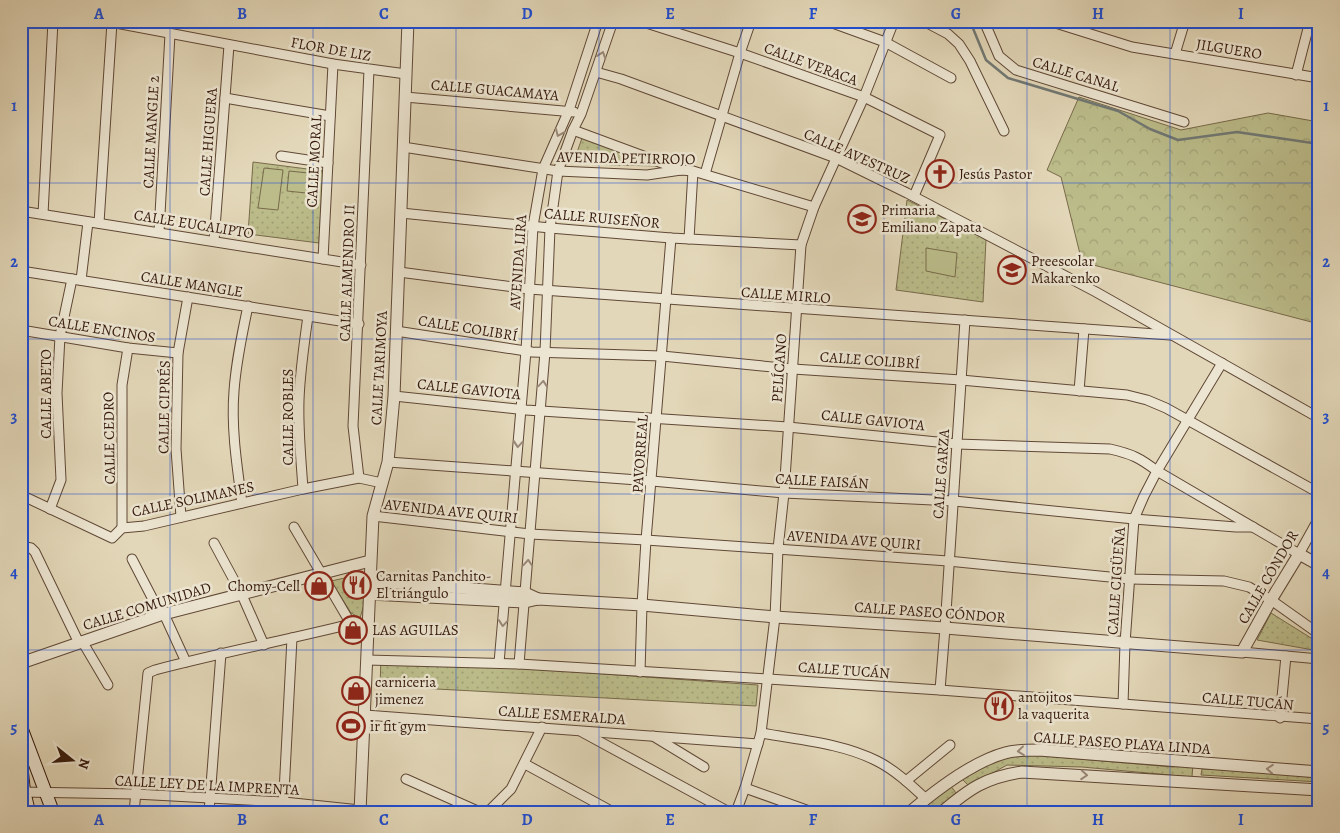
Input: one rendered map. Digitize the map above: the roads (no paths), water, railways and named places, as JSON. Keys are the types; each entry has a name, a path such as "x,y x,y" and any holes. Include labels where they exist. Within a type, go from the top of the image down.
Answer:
{"main road":[{"path":"21,727 53,812"},
{"path":"21,764 23,792 29,812"}],"street":[{"path":"42,214 53,21"},
{"name":"CALLE TARIMOYA","path":"360,811 373,516 388,462 394,396 408,21"},
{"name":"AVENIDA LIRA","path":"499,664 526,351 533,226 543,169 569,110 598,21"},
{"name":"AVENIDA LIRA","path":"519,664 546,352 550,228 558,171 581,114 613,21"},
{"name":"CALLE VERACA","path":"640,21 740,53 864,97 940,135 914,196"},
{"path":"705,174 751,21"},
{"path":"827,21 885,42 951,78"},
{"name":"PELÍCANO","path":"761,733 776,617 778,548 784,493 801,245 814,207 864,97 894,21"},
{"path":"916,21 942,30 959,44 970,61 1004,131"},
{"name":"CALLE CANAL","path":"984,21 998,56 1016,70 1184,122"},
{"name":"JILGUERO","path":"1048,21 1132,47 1319,78"},
{"path":"1175,54 1185,21"},
{"path":"1296,74 1310,21"},
{"path":"99,223 109,22"},
{"name":"FLOR DE LIZ","path":"109,22 333,64 406,74"},
{"name":"CALLE MANGLE 2","path":"159,232 170,34"},
{"name":"CALLE HIGUERA","path":"214,241 229,45"},
{"name":"CALLE MORAL","path":"324,259 333,64"},
{"name":"CALLE ALMENDRO II","path":"359,478 353,426 369,70"},
{"name":"CALLE AVESTRUZ","path":"596,72 621,79 836,158 914,196 1096,292 1319,418"},
{"name":"CALLE GUACAMAYA","path":"405,97 569,110 581,114"},
{"path":"225,98 330,116"},
{"path":"573,130 681,170"},
{"name":"AVENIDA PETIRROJO","path":"403,147 558,171 647,175 681,170 693,171 814,207"},
{"path":"281,156 328,163"},
{"path":"689,239 693,171"},
{"name":"CALLE EUCALIPTO","path":"21,211 361,265"},
{"name":"CALLE RUISEÑOR","path":"401,213 671,238 801,245"},
{"name":"CALLE ABETO","path":"50,509 61,480 57,393 60,336 77,280 88,222"},
{"name":"PAVORREAL","path":"640,672 646,540 671,238"},
{"name":"CALLE MANGLE","path":"21,271 359,324"},
{"name":"CALLE MIRLO","path":"399,272 529,290 1173,336"},
{"name":"CALLE CIPRÉS","path":"181,517 176,448 178,353 188,297"},
{"path":"242,503 235,448 234,392 239,347 248,306"},
{"name":"CALLE ROBLES","path":"303,489 299,438 299,401 302,356 308,316"},
{"name":"CALLE GARZA","path":"940,690 965,320"},
{"path":"1079,391 1084,329"},
{"name":"CALLE ENCINOS","path":"21,330 128,348 178,353"},
{"name":"CALLE COLIBRÍ","path":"396,331 526,351 662,356 793,369 962,380 1127,395 1147,400 1166,408 1319,493"},
{"name":"CALLE CEDRO","path":"122,528 122,385 128,348"},
{"name":"CALLE CIGÜEÑA","path":"1123,704 1125,643 1134,519 1157,471 1222,363"},
{"name":"CALLE GAVIOTA","path":"394,396 521,409 788,427 957,444 1110,449 1130,453 1143,460 1157,471 1319,565"},
{"name":"CALLE FAISÁN","path":"388,462 652,481 784,493 954,501 1134,519 1253,527"},
{"name":"CALLE SOLIMANES","path":"21,495 112,538 122,528 144,526 303,489 359,478 382,483"},
{"name":"AVENIDA AVE QUIRI","path":"373,516 530,534 778,548 948,561 1130,579 1224,581 1249,587 1319,634"},
{"name":"CALLE CÓNDOR","path":"1242,652 1319,518"},
{"path":"294,527 351,624 367,641"},
{"path":"214,543 242,595 264,645"},
{"path":"26,547 35,552 81,642 108,685"},
{"path":"132,559 163,614 186,662"},
{"name":"CALLE COMUNIDAD","path":"21,663 163,614 370,561"},
{"name":"CALLE PASEO CÓNDOR","path":"370,581 505,596"},
{"name":"CALLE PASEO CÓNDOR","path":"370,594 505,596 642,605 1319,659"},
{"path":"134,812 148,673 221,653 264,645 351,624"},
{"path":"283,812 292,638"},
{"path":"209,812 221,653"},
{"path":"1280,718 1286,656"},
{"name":"CALLE TUCÁN","path":"367,660 519,664 768,679 940,690 1280,718 1319,719"},
{"name":"CALLE ESMERALDA","path":"365,715 758,744"},
{"path":"488,812 511,789 542,727"},
{"path":"578,730 729,812"},
{"path":"736,812 761,733 850,750 877,761 906,781 926,799"},
{"path":"652,736 704,768"},
{"path":"906,781 950,745"},
{"name":"CALLE PASEO PLAYA LINDA","path":"910,812 953,779 982,762 1004,753 1022,751 1039,750 1197,764 1319,772"},
{"path":"524,764 613,812"},
{"path":"1196,783 1197,764"},
{"path":"942,812 964,793 1000,775 1022,772 1319,790"},
{"path":"406,779 480,812"},
{"path":"953,779 964,793"},
{"path":"745,788 812,812"},
{"name":"CALLE LEY DE LA IMPRENTA","path":"23,792 135,794 284,802 360,811"}],"waterway":[{"path":"970,21 986,60 1008,78 1118,111 1150,129 1178,140 1237,132 1319,144"}],"place":[{"name":"Jesús Pastor","path":"940,174"},
{"name":"Primaria Emiliano Zapata","path":"862,219"},
{"name":"Preescolar Makarenko","path":"1012,270"},
{"name":"Carnitas Panchito- El triángulo","path":"357,585"},
{"name":"Chomy-Cell","path":"319,586"},
{"name":"LAS AGUILAS","path":"353,630"},
{"name":"carniceria jimenez","path":"356,691"},
{"name":"antojitos la vaquerita","path":"999,706"},
{"name":"ir fit gym","path":"351,726"}]}
